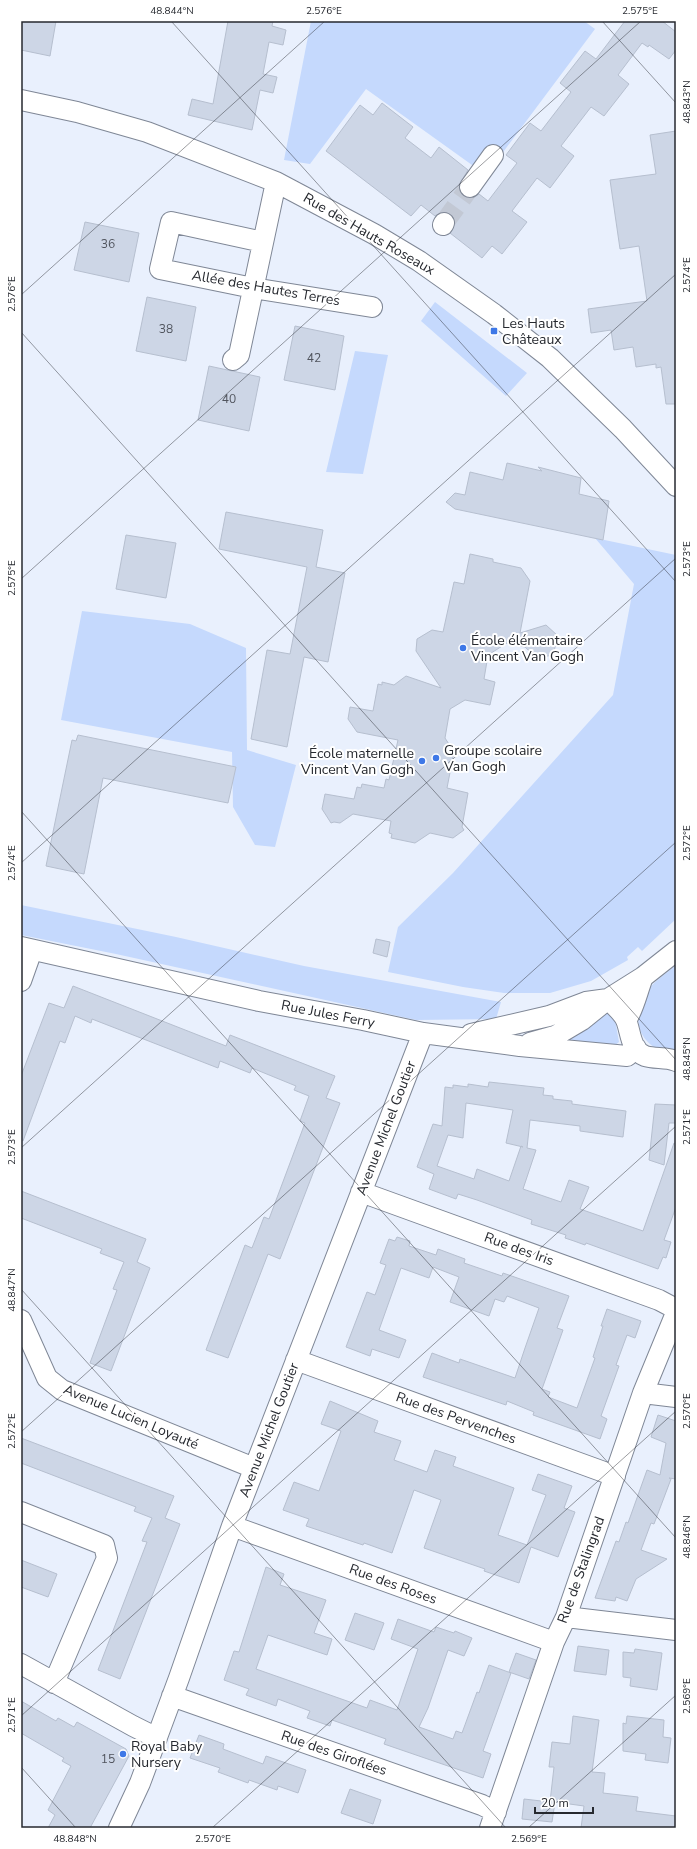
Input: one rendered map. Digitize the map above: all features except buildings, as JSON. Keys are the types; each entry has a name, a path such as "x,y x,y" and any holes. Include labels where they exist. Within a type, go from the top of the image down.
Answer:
{"street":[{"name":"Rue des Hauts Roseaux","path":"21,100 76,112 148,132 276,182 374,234 419,262 494,314 550,358 623,428 676,486"},
{"path":"470,187 492,155"},
{"path":"233,360 239,355 276,182"},
{"name":"Allée des Hautes Terres","path":"263,242 172,222 160,269 253,288 372,307"},
{"path":"21,981 27,949"},
{"name":"Rue Jules Ferry","path":"27,949 259,1001 363,1020 423,1034 520,1046 627,1056 640,1052"},
{"path":"520,1046 554,1036 582,1020 608,999 643,977 676,951"},
{"path":"626,1020 632,1013 636,995 643,977"},
{"path":"455,1038 549,1016 586,1002 608,999 617,1007 626,1020 630,1036 640,1052 676,1061"},
{"name":"Avenue Michel Goutier","path":"119,1828 140,1783 232,1526 423,1034"},
{"name":"Rue des Iris","path":"361,1192 659,1300 676,1309"},
{"name":"Rue de Stalingrad","path":"493,1820 554,1642 566,1618 643,1393 676,1313"},
{"name":"Avenue Lucien Loyauté","path":"21,1320 47,1378 62,1390 254,1468"},
{"name":"Rue des Pervenches","path":"296,1360 615,1476"},
{"path":"643,1393 676,1397"},
{"path":"21,1512 104,1545 107,1558 54,1683"},
{"name":"Rue des Roses","path":"232,1526 554,1642"},
{"path":"566,1618 676,1630"},
{"path":"21,1664 157,1738"},
{"name":"Rue des Giroflées","path":"172,1696 482,1805 493,1820"}],"shaded area":[{"path":"311,21 584,21 595,29 486,175 366,89 310,164 284,160"},
{"path":"435,302 527,373 506,396 421,321"},
{"path":"355,351 388,355 363,474 326,472"},
{"path":"595,538 676,555 676,919 642,951 638,947 627,957 628,960 591,981 550,993 504,993 463,987 388,972 398,927 453,873 613,695 634,584"},
{"path":"82,611 190,624 246,648 247,750 296,765 275,847 255,845 233,807 232,752 61,720"},
{"path":"21,905 176,937 304,966 501,1002 496,1019 416,1020 116,954 21,935"},
{"path":"676,965 676,1056 666,1053 650,1044 641,1031 638,1023 641,1003 646,992 656,981"},
{"path":"608,1012 614,1014 619,1042 613,1047 567,1041 567,1039"}],"tunnel":[{"path":"444,223 470,187"}],"place":[{"name":"Les Hauts Châteaux","path":"494,331"},
{"name":"École élémentaire Vincent Van Gogh","path":"463,648"},
{"name":"Groupe scolaire Van Gogh","path":"436,758"},
{"name":"École maternelle Vincent Van Gogh","path":"422,761"},
{"name":"Royal Baby Nursery","path":"123,1754"}]}
